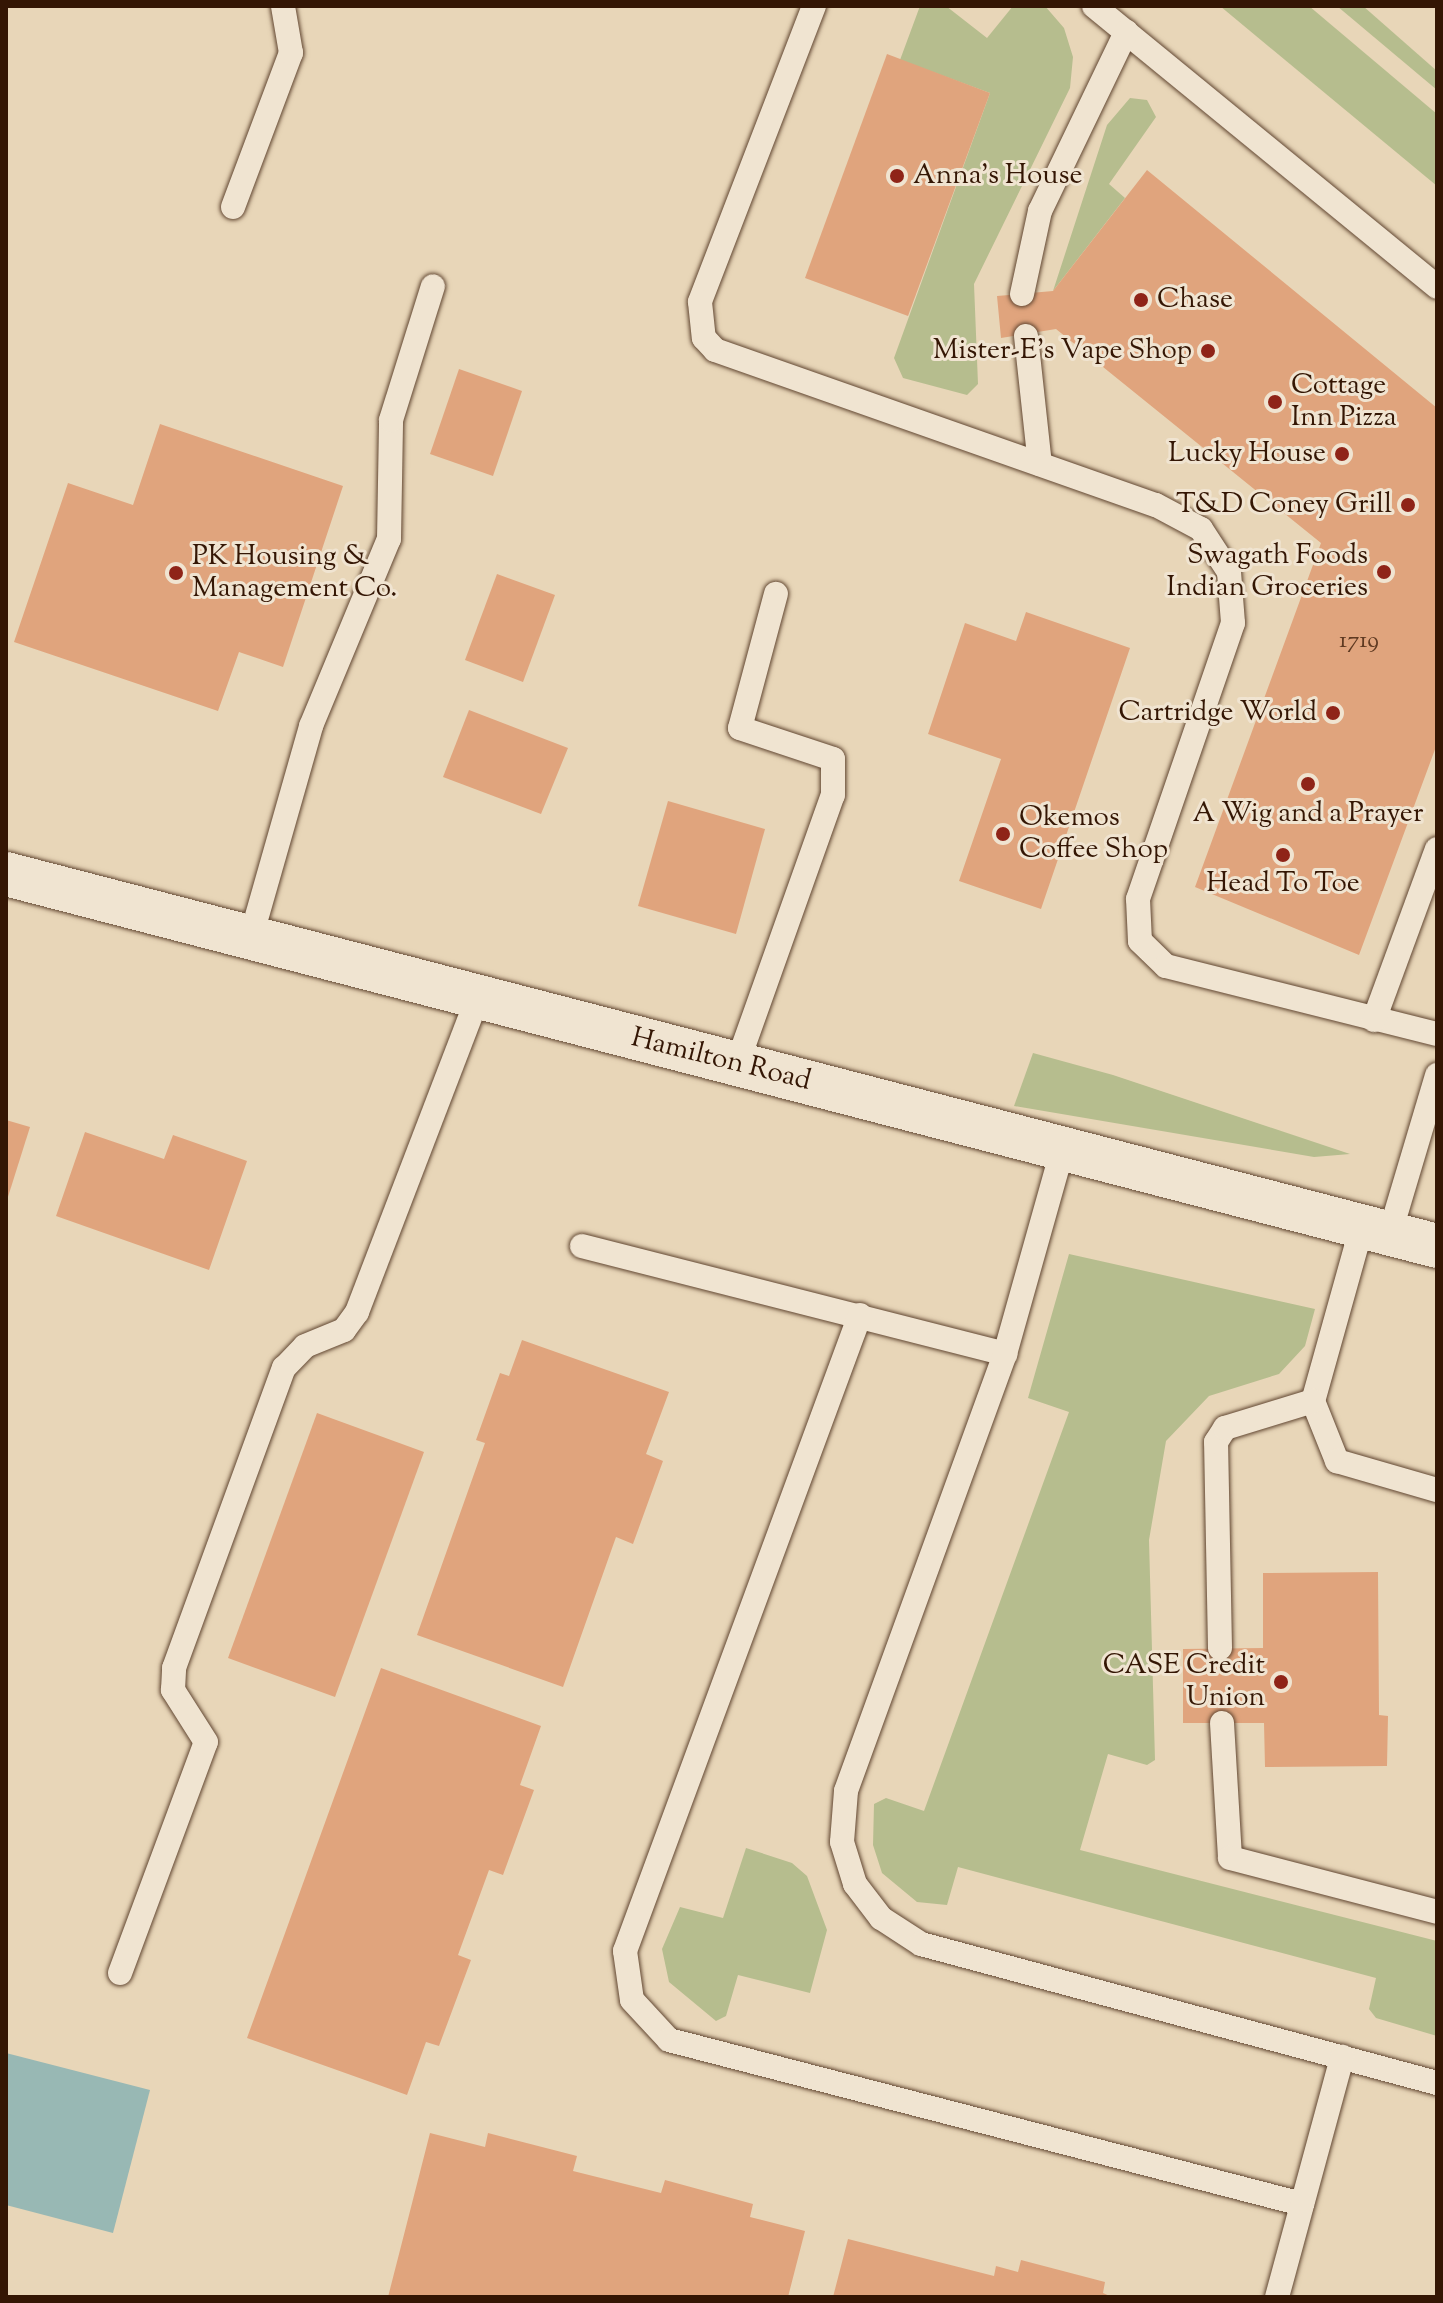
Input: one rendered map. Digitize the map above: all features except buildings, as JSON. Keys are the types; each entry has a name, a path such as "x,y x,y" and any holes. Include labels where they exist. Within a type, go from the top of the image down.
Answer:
{"street":[{"name":"Hamilton Road","path":"6,874 1437,1246"}],"lane":[{"path":"233,207 291,53 283,6"},
{"path":"814,6 700,302 704,338 715,350 1180,515 1218,550 1232,585 1233,623 1138,899 1140,941 1166,966 1437,1034"},
{"path":"1094,6 1437,287"},
{"path":"1022,294 1040,211 1126,32"},
{"path":"251,937 311,726 389,539 391,420 433,286"},
{"path":"1026,336 1040,464"},
{"path":"737,1064 833,795 833,759 740,728 776,594"},
{"path":"1374,1020 1437,849"},
{"path":"120,1973 206,1742 171,1680 200,1597 284,1368 305,1346 344,1330 357,1312 478,996"},
{"path":"1437,1075 1313,1401 1337,1461 1437,1490"},
{"path":"1063,1148 1005,1354 846,1791 842,1842 855,1884 881,1918 921,1944 1437,2083"},
{"path":"582,1246 1005,1354"},
{"path":"860,1315 625,1951 632,2000 669,2040 1302,2204"},
{"path":"1220,1648 1216,1442 1225,1428 1313,1401"},
{"path":"1222,1723 1230,1858 1437,1912"},
{"path":"1277,2297 1342,2057"}],"green space":[{"path":"920,6 946,6 987,38 1013,6 1045,6 1064,28 1073,57 1070,88 974,284 978,384 967,395 903,378 894,358 990,93 900,60"},
{"path":"1220,6 1309,6 1437,114 1437,186"},
{"path":"1337,6 1363,6 1437,71 1437,90"},
{"path":"1130,98 1147,100 1156,117 1109,184 1125,198 1053,291 1107,125"},
{"path":"1033,1053 1113,1075 1350,1154 1314,1157 1014,1106"},
{"path":"1069,1254 1315,1309 1305,1346 1279,1374 1209,1396 1166,1441 1149,1540 1155,1760 1147,1765 1108,1754 1080,1850 1437,1941 1437,2036 1376,2018 1369,2009 1376,1978 958,1867 947,1905 917,1902 882,1873 873,1845 874,1804 886,1798 924,1811 1069,1412 1028,1398"},
{"path":"746,1848 792,1863 807,1876 827,1930 810,1993 738,1975 726,2016 716,2021 669,1982 662,1949 680,1907 723,1918"}],"water":[{"path":"6,2053 150,2090 113,2233 6,2205"}],"place":[{"name":"Anna's House","path":"897,176"},
{"name":"Chase","path":"1141,300"},
{"name":"Mister-E's Vape Shop","path":"1208,351"},
{"name":"Cottage Inn Pizza","path":"1275,402"},
{"name":"Lucky House","path":"1342,454"},
{"name":"T&D Coney Grill","path":"1408,505"},
{"name":"Swagath Foods Indian Groceries","path":"1384,572"},
{"name":"PK Housing & Management Co.","path":"176,573"},
{"name":"Cartridge World","path":"1333,713"},
{"name":"A Wig and a Prayer","path":"1308,784"},
{"name":"Okemos Coffee Shop","path":"1003,834"},
{"name":"Head To Toe","path":"1283,855"},
{"name":"CASE Credit Union","path":"1281,1682"}]}
